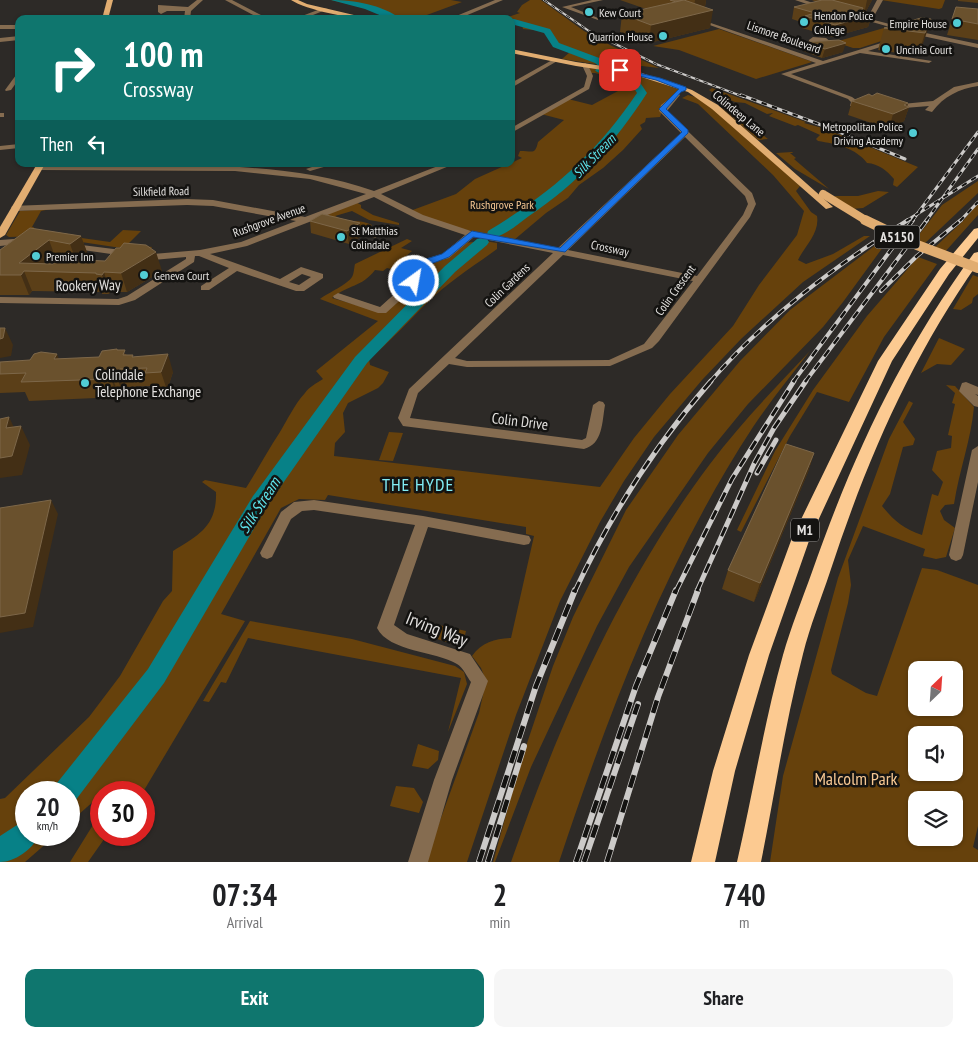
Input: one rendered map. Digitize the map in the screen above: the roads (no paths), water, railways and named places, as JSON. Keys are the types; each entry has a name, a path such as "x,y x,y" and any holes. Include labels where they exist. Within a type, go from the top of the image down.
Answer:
{"highway":[{"name":"M1","path":"703,862 724,771 753,673 801,538 885,360 944,272 978,231"},
{"name":"M1","path":"749,862 767,784 790,664 834,533 877,427 909,362 937,315 978,255"}],"main road":[{"path":"105,15 110,0"},
{"path":"294,0 351,15"},
{"name":"Colindeep Lane","path":"515,52 636,73 716,107 829,207 847,220 888,240 935,259 978,272"},
{"name":"Colindeep Lane","path":"774,159 854,215 896,236 978,268"},
{"path":"0,235 39,167"}],"street":[{"path":"188,15 190,9 200,0"},
{"path":"228,0 247,9 244,10 242,15 258,15"},
{"path":"462,15 500,0"},
{"path":"559,0 572,6"},
{"path":"798,0 830,9"},
{"path":"864,19 871,16 880,0"},
{"path":"596,19 565,7 597,1 607,6"},
{"path":"166,9 190,9"},
{"path":"308,15 325,9"},
{"path":"848,14 920,34 978,46"},
{"name":"Lismore Boulevard","path":"684,15 823,62 912,36 920,36 920,34"},
{"path":"0,27 15,27"},
{"path":"0,40 15,38"},
{"path":"829,43 837,44"},
{"path":"845,47 929,62"},
{"path":"515,84 556,60"},
{"path":"823,62 784,74 850,98 855,102 853,104"},
{"path":"515,129 587,88 590,76 585,65"},
{"path":"4,90 15,78"},
{"path":"929,110 934,103 952,90 978,84"},
{"name":"Colin Crescent","path":"446,360 467,364 598,364 623,358 648,346 655,339 747,214 752,204 749,195 662,109 684,92"},
{"path":"892,107 934,103"},
{"name":"Colin Gardens","path":"407,422 404,418 413,392 686,132"},
{"path":"676,140 695,141"},
{"path":"0,148 15,147"},
{"path":"95,167 309,170"},
{"name":"Rushgrove Avenue","path":"56,243 153,257 195,254 244,244 442,167"},
{"name":"Crossway","path":"309,170 375,194 420,217 474,234 699,278"},
{"name":"Silkfield Road","path":"15,208 187,202 213,203 306,220"},
{"path":"315,216 325,221 335,222 375,235"},
{"path":"338,296 382,312 414,281 419,266 446,256 474,234"},
{"path":"0,243 35,241"},
{"path":"195,254 281,283"},
{"name":"Rookery Way","path":"0,300 119,302 131,298 191,260 195,254"},
{"path":"205,288 236,268"},
{"path":"978,390 966,386 965,390 978,403"},
{"name":"Colin Drive","path":"407,422 584,445 592,440 599,405"},
{"path":"956,555 976,471 978,450"},
{"path":"267,553 286,516 299,506 314,505 423,521 524,540"},
{"name":"Irving Way","path":"418,862 443,780 480,681 464,659 402,639 386,628 423,521"}],"waterway":[{"name":"Silk Stream","path":"335,0 367,7 387,15"},
{"name":"Silk Stream","path":"515,22 547,31 556,45 599,61 601,65"},
{"name":"Silk Stream","path":"493,234 538,205 577,173 611,137 642,93 636,83 600,70"},
{"name":"Silk Stream","path":"75,781 156,676 260,501 361,360 450,269 482,242"},
{"name":"Silk Stream","path":"0,852 15,842"}],"railway":[{"path":"544,0 589,31 656,64 744,97"},
{"path":"741,95 905,159"},
{"path":"917,214 978,132"},
{"path":"942,198 978,149"},
{"path":"942,198 978,176"},
{"path":"917,214 942,198"},
{"path":"926,221 942,198"},
{"path":"961,220 978,202"},
{"path":"906,221 917,214"},
{"path":"912,221 917,214"},
{"path":"710,382 778,314 828,274 908,220"},
{"path":"793,382 913,220"},
{"path":"805,382 927,220"},
{"path":"881,291 917,256 961,220"},
{"path":"575,591 589,562 636,481 671,430 711,381"},
{"path":"676,591 732,479 794,381"},
{"path":"697,591 754,464 774,428 806,381"},
{"path":"757,473 776,440"},
{"path":"479,862 536,686 575,590"},
{"path":"576,862 636,686 676,590"},
{"path":"607,862 658,697 698,590"},
{"path":"584,862 638,704"},
{"path":"488,862 524,746"}],"place":[{"name":"Kew Court","path":"589,12"},
{"name":"Hendon Police College","path":"804,22"},
{"name":"Empire House","path":"957,23"},
{"name":"Quarrion House","path":"663,36"},
{"name":"Uncinia Court","path":"886,49"},
{"name":"Metropolitan Police Driving Academy","path":"913,133"},
{"name":"St Matthias Colindale","path":"341,237"},
{"name":"Premier Inn","path":"36,256"},
{"name":"Geneva Court","path":"144,275"},
{"name":"Colindale Telephone Exchange","path":"85,383"}],"district":[{"name":"THE HYDE","path":"418,484"}],"park label":[{"name":"Rushgrove Park","path":"502,204"},
{"name":"Malcolm Park","path":"856,778"}]}
